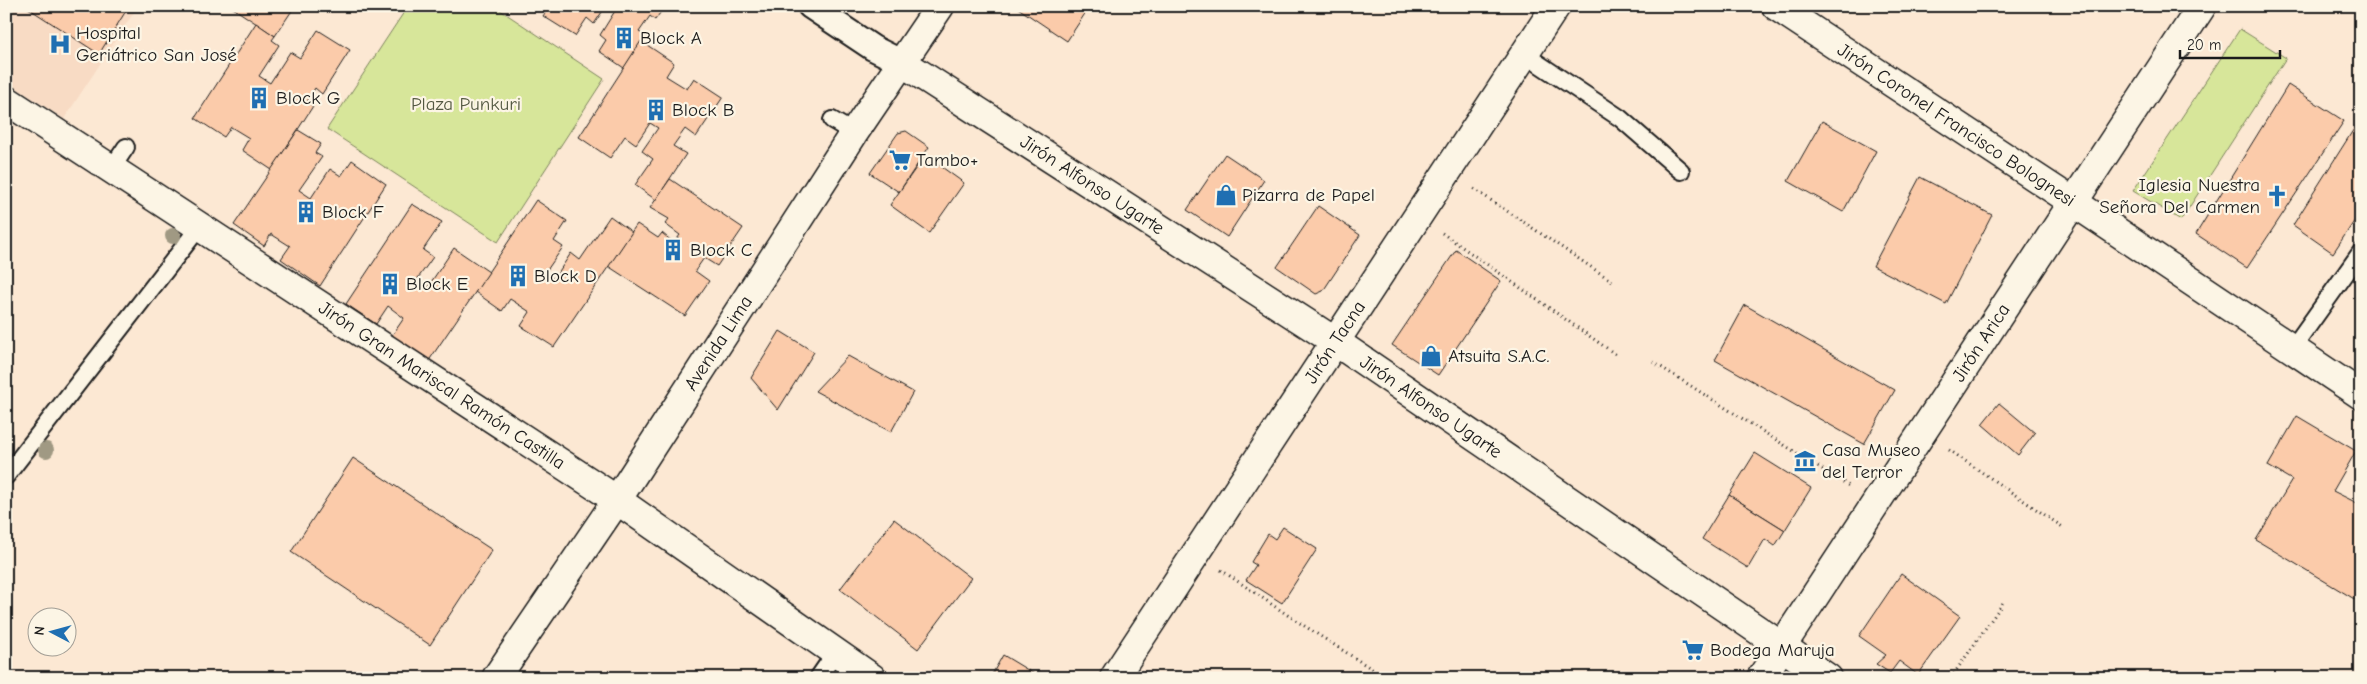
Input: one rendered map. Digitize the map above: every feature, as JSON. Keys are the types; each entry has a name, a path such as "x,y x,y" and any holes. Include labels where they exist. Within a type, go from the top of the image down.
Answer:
{"street":[{"path":"810,6 873,48 903,63"},
{"name":"Jirón Tacna","path":"1114,678 1556,6"},
{"name":"Jirón Coronel Francisco Bolognesi","path":"1776,6 2361,395"},
{"name":"Jirón Arica","path":"1761,678 2202,6"},
{"name":"Avenida Lima","path":"496,678 617,500 843,127 903,63 934,8"},
{"name":"Jirón Alfonso Ugarte","path":"903,63 1336,342 1828,678"},
{"name":"Jirón Gran Mariscal Ramón Castilla","path":"6,100 119,158 200,226 477,403 872,678"}],"lane":[{"path":"1524,54 1620,118 1681,171"},
{"path":"6,476 200,226"},
{"path":"2292,349 2361,252"},
{"path":"818,678 836,652"}],"path":[{"path":"1448,171 1612,282"},
{"path":"1418,216 1618,356"},
{"path":"1652,362 1875,503"},
{"path":"1922,432 2064,528"},
{"path":"1197,554 1288,616 1386,678"},
{"path":"1951,678 2005,600"}],"shaded area":[{"name":"Hospital Geriátrico San José","path":"6,6 138,6 64,119 6,81"}],"green space":[{"name":"Plaza Punkuri","path":"408,6 494,6 604,79 498,242 327,129"},
{"path":"2240,29 2286,58 2181,220 2133,191"}],"building":[{"path":"25,6 129,6 99,54"},
{"path":"230,6 295,6 275,36"},
{"name":"Block A","path":"550,6 606,6 594,24 587,18 575,36 543,16"},
{"name":"Block A","path":"618,6 665,6 655,20 650,16 639,32 645,36 624,68 599,51 606,40 600,35"},
{"path":"1015,6 1090,6 1067,41"},
{"name":"Block G","path":"256,23 275,36 272,40 279,45 259,76 270,83 290,52 300,58 318,30 350,50 322,94 315,88 307,102 313,106 272,170 242,150 249,138 231,127 224,137 195,118"},
{"name":"Block B","path":"641,41 674,63 666,76 687,89 694,78 723,97 696,137 685,129 673,146 686,154 656,200 635,185 653,159 642,151 658,128 650,123 636,144 625,136 610,158 579,137"},
{"path":"2288,85 2344,121 2247,268 2196,234"},
{"path":"1822,121 1876,151 1843,212 1788,181"},
{"path":"2357,124 2361,126 2361,211 2333,253 2293,225"},
{"name":"Block F","path":"298,130 321,144 315,153 322,157 299,190 311,198 330,169 341,176 352,160 386,184 320,286 281,259 290,246 271,234 264,246 234,225"},
{"name":"Tambo+","path":"906,131 929,147 899,192 870,173 898,133"},
{"name":"Pizarra de Papel","path":"1225,154 1264,180 1227,237 1187,210"},
{"path":"925,155 964,183 929,233 890,205"},
{"path":"1920,177 1992,215 1946,304 1873,266"},
{"name":"Block C","path":"670,179 743,228 717,266 704,258 695,271 709,281 685,316 608,266 637,224 658,238 662,233 674,243 680,235 665,224 669,219 650,208"},
{"name":"Block D","path":"536,200 567,221 554,241 563,247 545,273 554,279 571,253 580,260 610,216 632,232 554,347 521,326 530,312 510,299 502,311 475,292"},
{"name":"Block E","path":"412,204 442,222 423,250 433,257 416,281 427,288 454,248 489,272 428,362 391,337 404,318 388,306 376,324 346,304"},
{"path":"1318,206 1360,235 1323,291 1316,294 1277,267"},
{"path":"1456,250 1501,281 1438,375 1392,345"},
{"path":"1745,305 1895,390 1864,444 1715,360"},
{"path":"780,331 814,352 778,410 751,378"},
{"path":"848,356 913,392 891,432 815,391"},
{"path":"1999,403 2035,433 2018,455 1982,424"},
{"path":"2297,416 2356,451 2333,491 2361,505 2361,603 2256,540 2292,480 2268,466"},
{"path":"1755,453 1811,488 1785,530 1729,495"},
{"path":"353,458 492,550 430,645 291,552"},
{"path":"1729,495 1785,530 1775,546 1765,539 1748,568 1702,539"},
{"path":"894,519 971,578 918,649 840,589"},
{"path":"1283,527 1317,549 1282,603 1246,580 1256,565 1251,562 1268,534 1275,539"},
{"path":"1901,574 1960,616 1918,675 1899,661 1890,673 1876,664 1886,655 1859,636"},
{"path":"1003,655 1041,678 990,678"}],"place":[{"name":"Block A","path":"624,38"},
{"name":"Hospital Geriátrico San José","path":"60,44"},
{"name":"Block G","path":"259,98"},
{"name":"Block B","path":"656,110"},
{"name":"Tambo+","path":"900,160"},
{"name":"Pizarra de Papel","path":"1226,195"},
{"name":"Iglesia Nuestra Señora Del Carmen","path":"2277,196"},
{"name":"Block F","path":"306,212"},
{"name":"Block C","path":"673,250"},
{"name":"Block D","path":"518,276"},
{"name":"Block E","path":"390,284"},
{"name":"Atsuita S.A.C.","path":"1431,356"},
{"name":"Casa Museo del Terror","path":"1805,461"},
{"name":"Bodega Maruja","path":"1693,650"}]}
